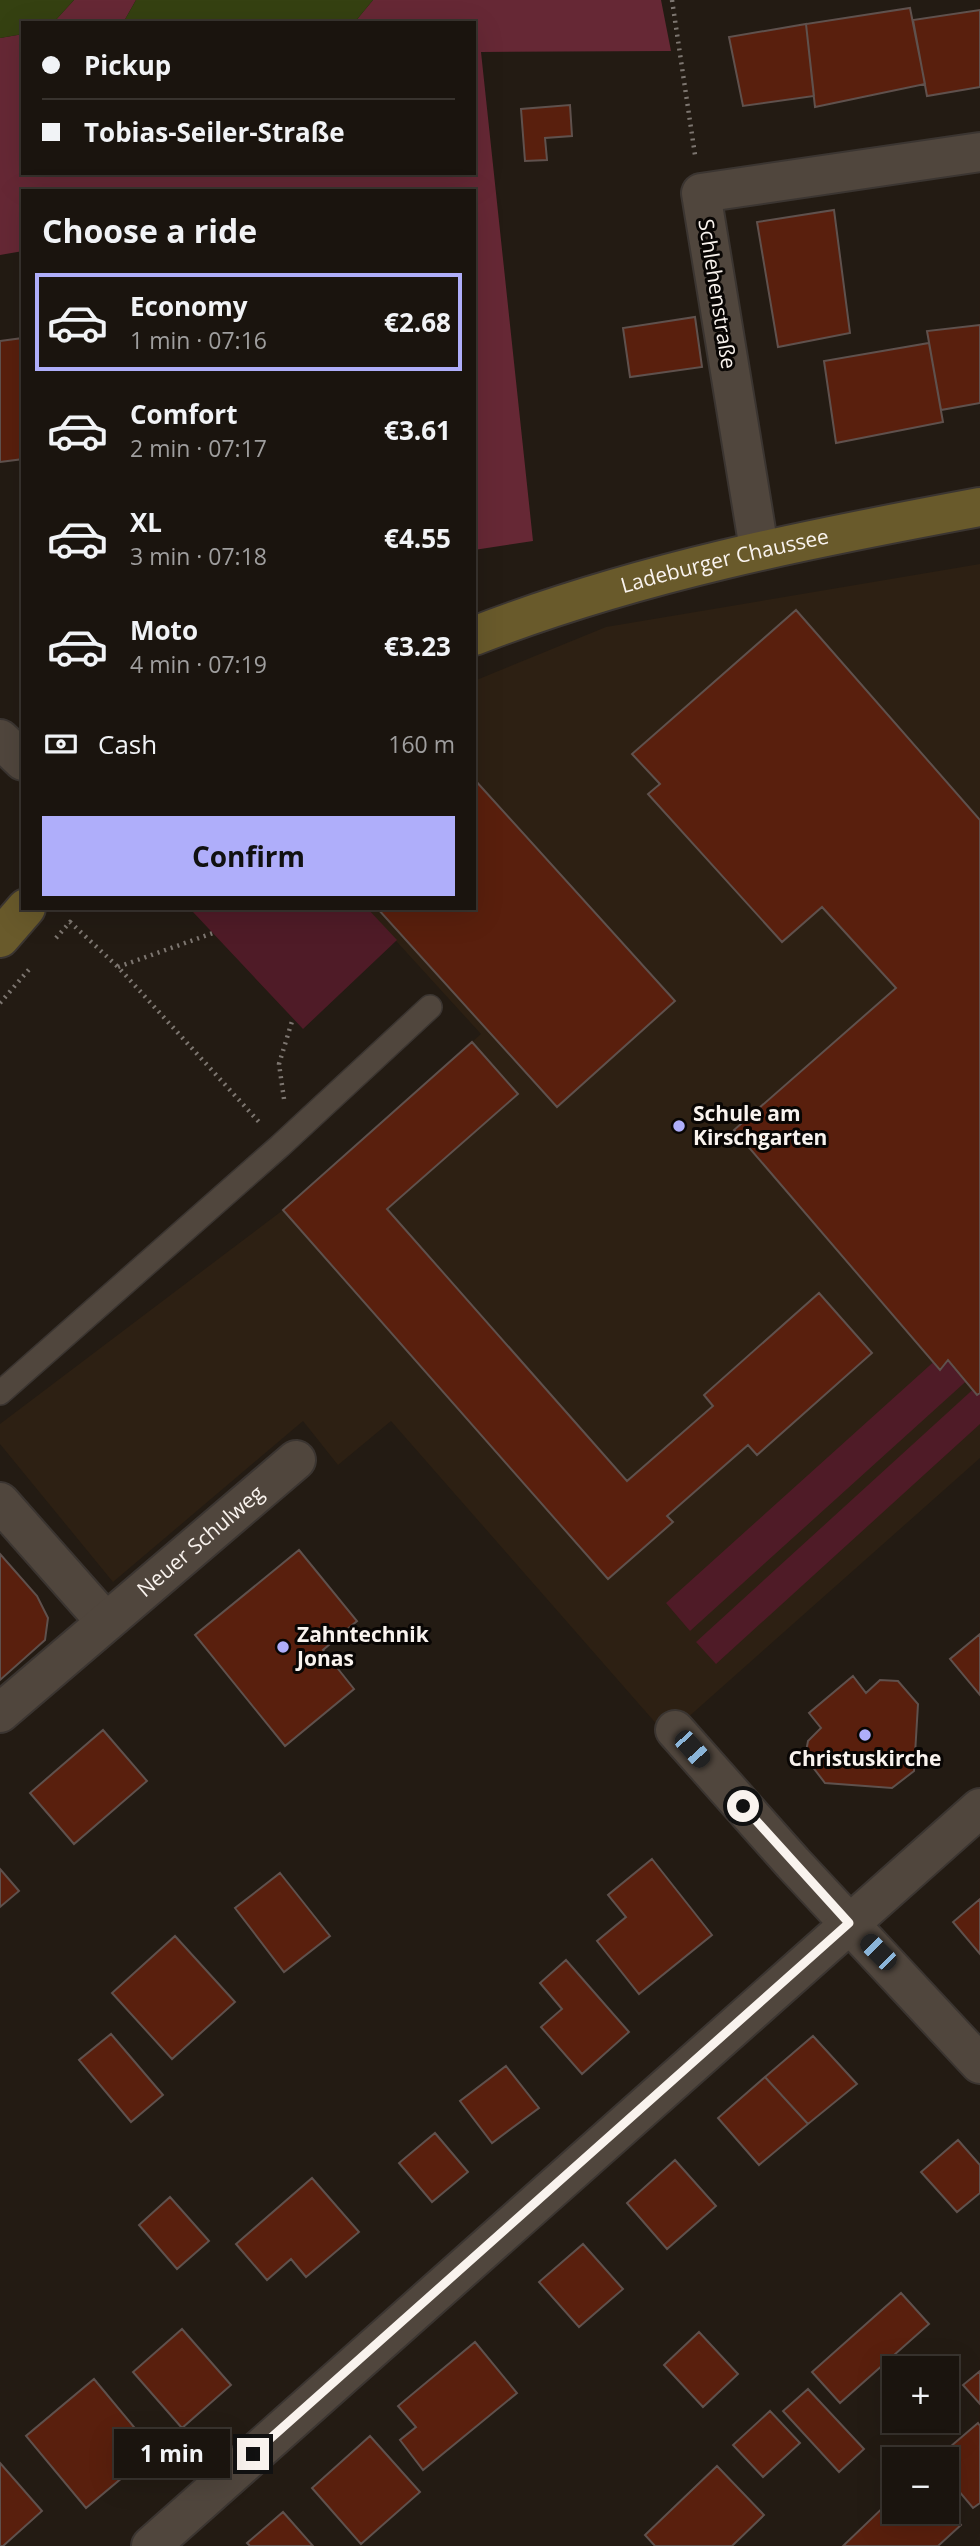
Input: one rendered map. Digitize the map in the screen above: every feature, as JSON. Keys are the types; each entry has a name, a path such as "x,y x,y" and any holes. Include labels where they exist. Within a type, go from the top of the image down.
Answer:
{"main road":[{"name":"Ladeburger Chaussee","path":"476,635 530,614 759,550 980,507"},
{"path":"0,938 24,910"}],"street":[{"name":"Schlehenstraße","path":"759,550 701,193 980,152"},
{"path":"0,739 21,759"},
{"name":"Neuer Schulweg","path":"0,1713 296,1460"},
{"path":"0,1502 106,1622"},
{"path":"675,1730 980,2064"},
{"path":"151,2546 980,1808"}],"lane":[{"path":"0,1393 280,1146 430,1007"}],"path":[{"path":"672,0 701,193"},
{"path":"70,922 118,967 280,1146"},
{"path":"118,967 213,933"},
{"path":"293,1018 279,1064 281,1083 285,1104 305,1122"}],"shaded area":[{"path":"0,0 74,0 55,21 21,21 21,34 0,38"},
{"path":"74,0 136,0 124,21 55,21"},
{"path":"136,0 373,0 356,21 124,21"},
{"path":"373,0 661,0 671,51 481,52 533,541 476,550 476,189 21,189 21,251 0,255 0,38 21,34 21,175 476,175 476,21 356,21"},
{"name":"Schule am Kirschgarten","path":"980,564 980,1458 667,1736 391,1421 338,1465 303,1421 113,1582 0,1444 0,1424 283,1210 481,1034 368,910 476,910 476,680 606,627"},
{"path":"369,910 397,940 303,1029 193,912"},
{"path":"949,1348 973,1375 690,1631 666,1603"},
{"path":"980,1383 980,1424 716,1664 696,1642"}],"building":[{"path":"910,8 925,84 815,107 806,24"},
{"path":"980,10 980,87 927,96 913,20"},
{"path":"806,24 814,96 743,106 729,37"},
{"path":"570,105 572,136 545,138 547,160 525,161 521,109"},
{"path":"834,210 850,333 778,347 757,222"},
{"path":"695,317 702,367 630,377 623,328"},
{"path":"980,325 980,403 941,410 927,331"},
{"path":"21,338 21,459 0,462 0,341"},
{"path":"929,343 943,422 836,443 824,361"},
{"path":"796,610 980,820 980,1393 977,1395 948,1360 940,1370 734,1130 896,988 822,907 782,942 648,794 660,784 632,754"},
{"path":"476,781 675,1001 557,1107 379,910 476,910"},
{"path":"472,1042 518,1094 387,1209 627,1481 713,1406 704,1395 819,1293 872,1353 757,1455 748,1445 667,1516 673,1522 608,1579 283,1210"},
{"path":"299,1550 357,1621 323,1650 354,1689 285,1746 195,1635"},
{"path":"0,1554 37,1596 48,1618 45,1640 0,1680"},
{"path":"980,1634 980,1695 950,1659"},
{"name":"Christuskirche","path":"853,1676 866,1693 880,1680 898,1681 918,1704 914,1771 892,1788 825,1783 805,1757 808,1741 821,1728 809,1713"},
{"path":"103,1730 147,1781 74,1844 30,1793"},
{"path":"652,1859 712,1935 639,1994 597,1941 626,1917 608,1895"},
{"path":"0,1869 19,1891 0,1907"},
{"path":"280,1873 330,1936 284,1972 235,1908"},
{"path":"980,1899 980,1954 953,1922"},
{"path":"175,1936 235,2002 172,2059 112,1993"},
{"path":"566,1960 629,2032 582,2074 541,2027 562,2009 540,1983"},
{"path":"111,2034 163,2095 131,2122 79,2060"},
{"path":"813,2036 857,2084 808,2124 765,2077"},
{"path":"506,2066 539,2108 492,2143 460,2101"},
{"path":"765,2077 808,2124 759,2165 718,2118"},
{"path":"435,2133 468,2172 432,2202 399,2163"},
{"path":"958,2140 980,2165 980,2193 957,2212 921,2172"},
{"path":"675,2160 716,2206 667,2249 627,2203"},
{"path":"312,2178 359,2232 306,2277 291,2259 267,2280 236,2244"},
{"path":"170,2197 209,2241 177,2269 139,2225"},
{"path":"583,2244 623,2289 579,2327 539,2282"},
{"path":"901,2293 929,2324 893,2356 882,2356 882,2366 840,2403 812,2372"},
{"path":"182,2329 231,2385 182,2428 133,2372"},
{"path":"699,2332 738,2374 703,2407 664,2365"},
{"path":"475,2342 517,2393 423,2470 400,2440 416,2427 398,2406"},
{"path":"980,2371 980,2404 963,2385"},
{"path":"94,2379 154,2451 86,2508 26,2436"},
{"path":"808,2389 864,2449 839,2472 783,2411"},
{"path":"770,2411 800,2443 763,2477 733,2445"},
{"path":"978,2423 980,2503 973,2508 959,2491 959,2447 950,2447"},
{"path":"370,2436 420,2492 361,2544 312,2488"},
{"path":"0,2463 42,2511 3,2546 0,2546"},
{"path":"717,2466 764,2515 732,2546 655,2546 645,2535"},
{"path":"882,2509 882,2524 959,2523 961,2525 938,2546 843,2546"},
{"path":"283,2512 313,2546 250,2546 247,2543"}],"place":[{"name":"Schule am Kirschgarten","path":"679,1126"},
{"name":"Zahntechnik Jonas","path":"283,1647"},
{"name":"Christuskirche","path":"865,1735"}],"route":[{"path":"253,2454 849,1923 743,1806"}]}
